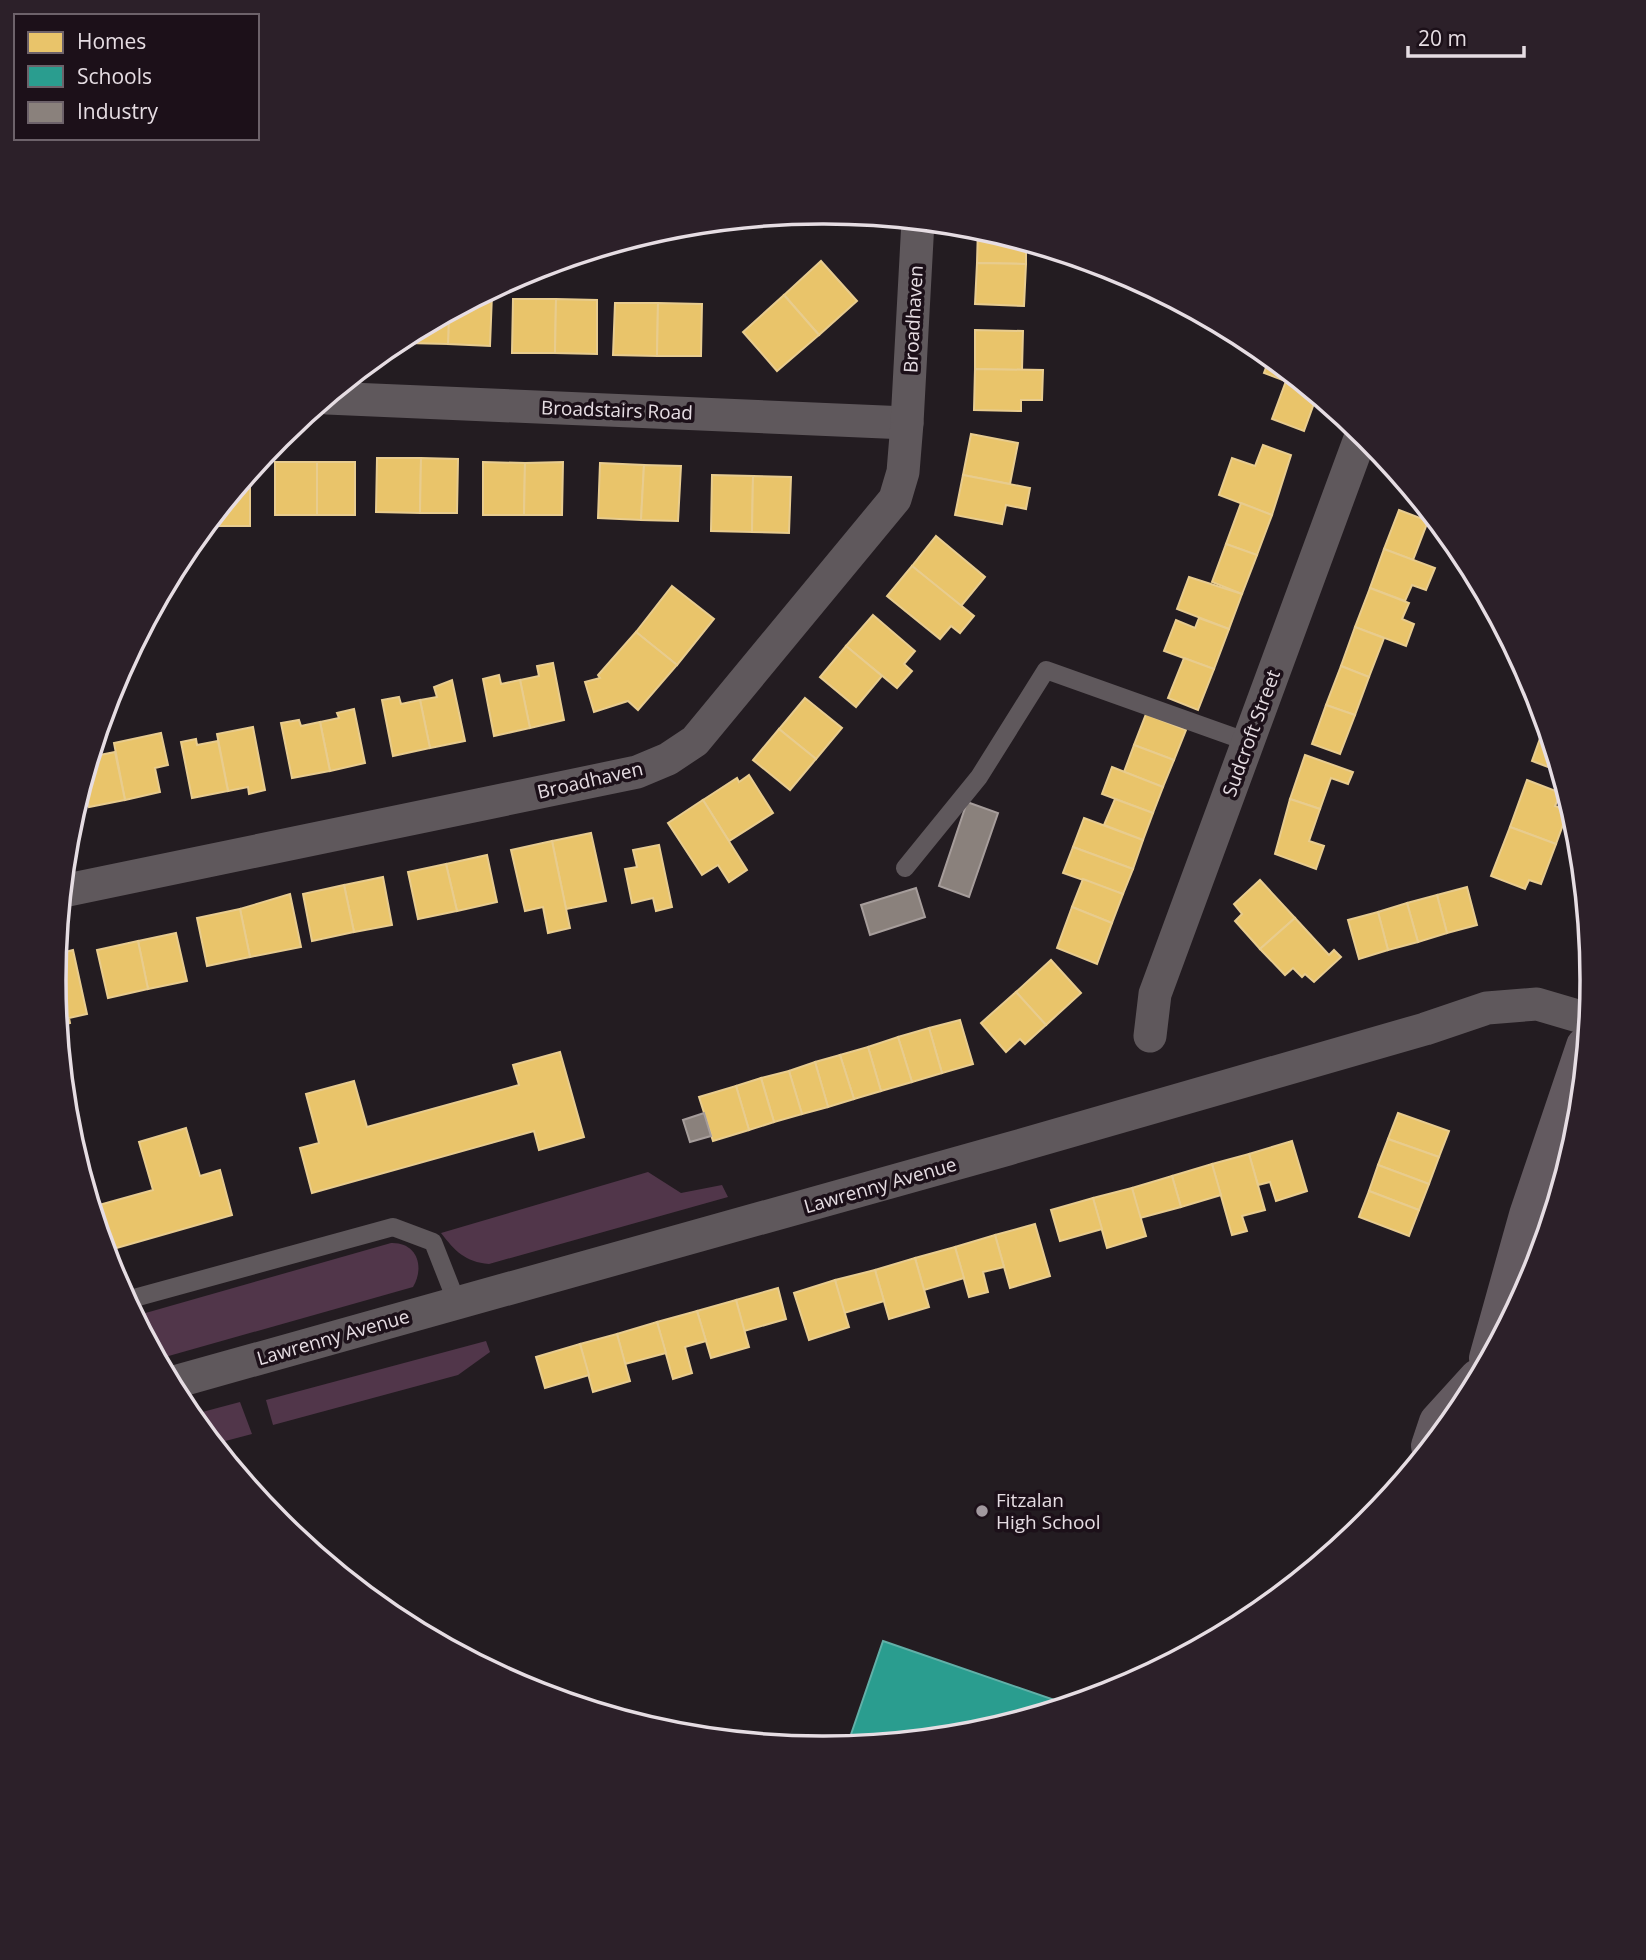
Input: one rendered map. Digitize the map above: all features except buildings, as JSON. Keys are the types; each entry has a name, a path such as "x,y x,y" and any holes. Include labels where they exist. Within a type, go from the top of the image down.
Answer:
{"main road":[{"path":"1499,1319 1528,1215 1572,1084"}],"street":[{"name":"Broadhaven","path":"72,889 636,772 668,758 695,741 895,499 903,472 918,230"},
{"name":"Broadstairs Road","path":"339,399 907,423"},
{"name":"Sudcroft Street","path":"1150,1036 1155,994 1358,445"},
{"name":"Lawrenny Avenue","path":"182,1380 1021,1145 1487,1008 1537,1004 1579,1016"}],"lane":[{"path":"905,868 979,776 1046,670 1248,742"},
{"path":"137,1297 393,1227 433,1242 457,1303"}],"shaded area":[{"path":"648,1172 681,1193 722,1185 728,1197 489,1264 473,1261 461,1254 441,1233"},
{"path":"391,1243 400,1244 413,1251 418,1264 417,1279 413,1287 167,1356 144,1313"},
{"path":"486,1341 490,1352 458,1375 273,1425 266,1400"},
{"path":"240,1402 252,1434 223,1442 202,1412"}],"place":[{"name":"Fitzalan High School","path":"982,1511"}]}
